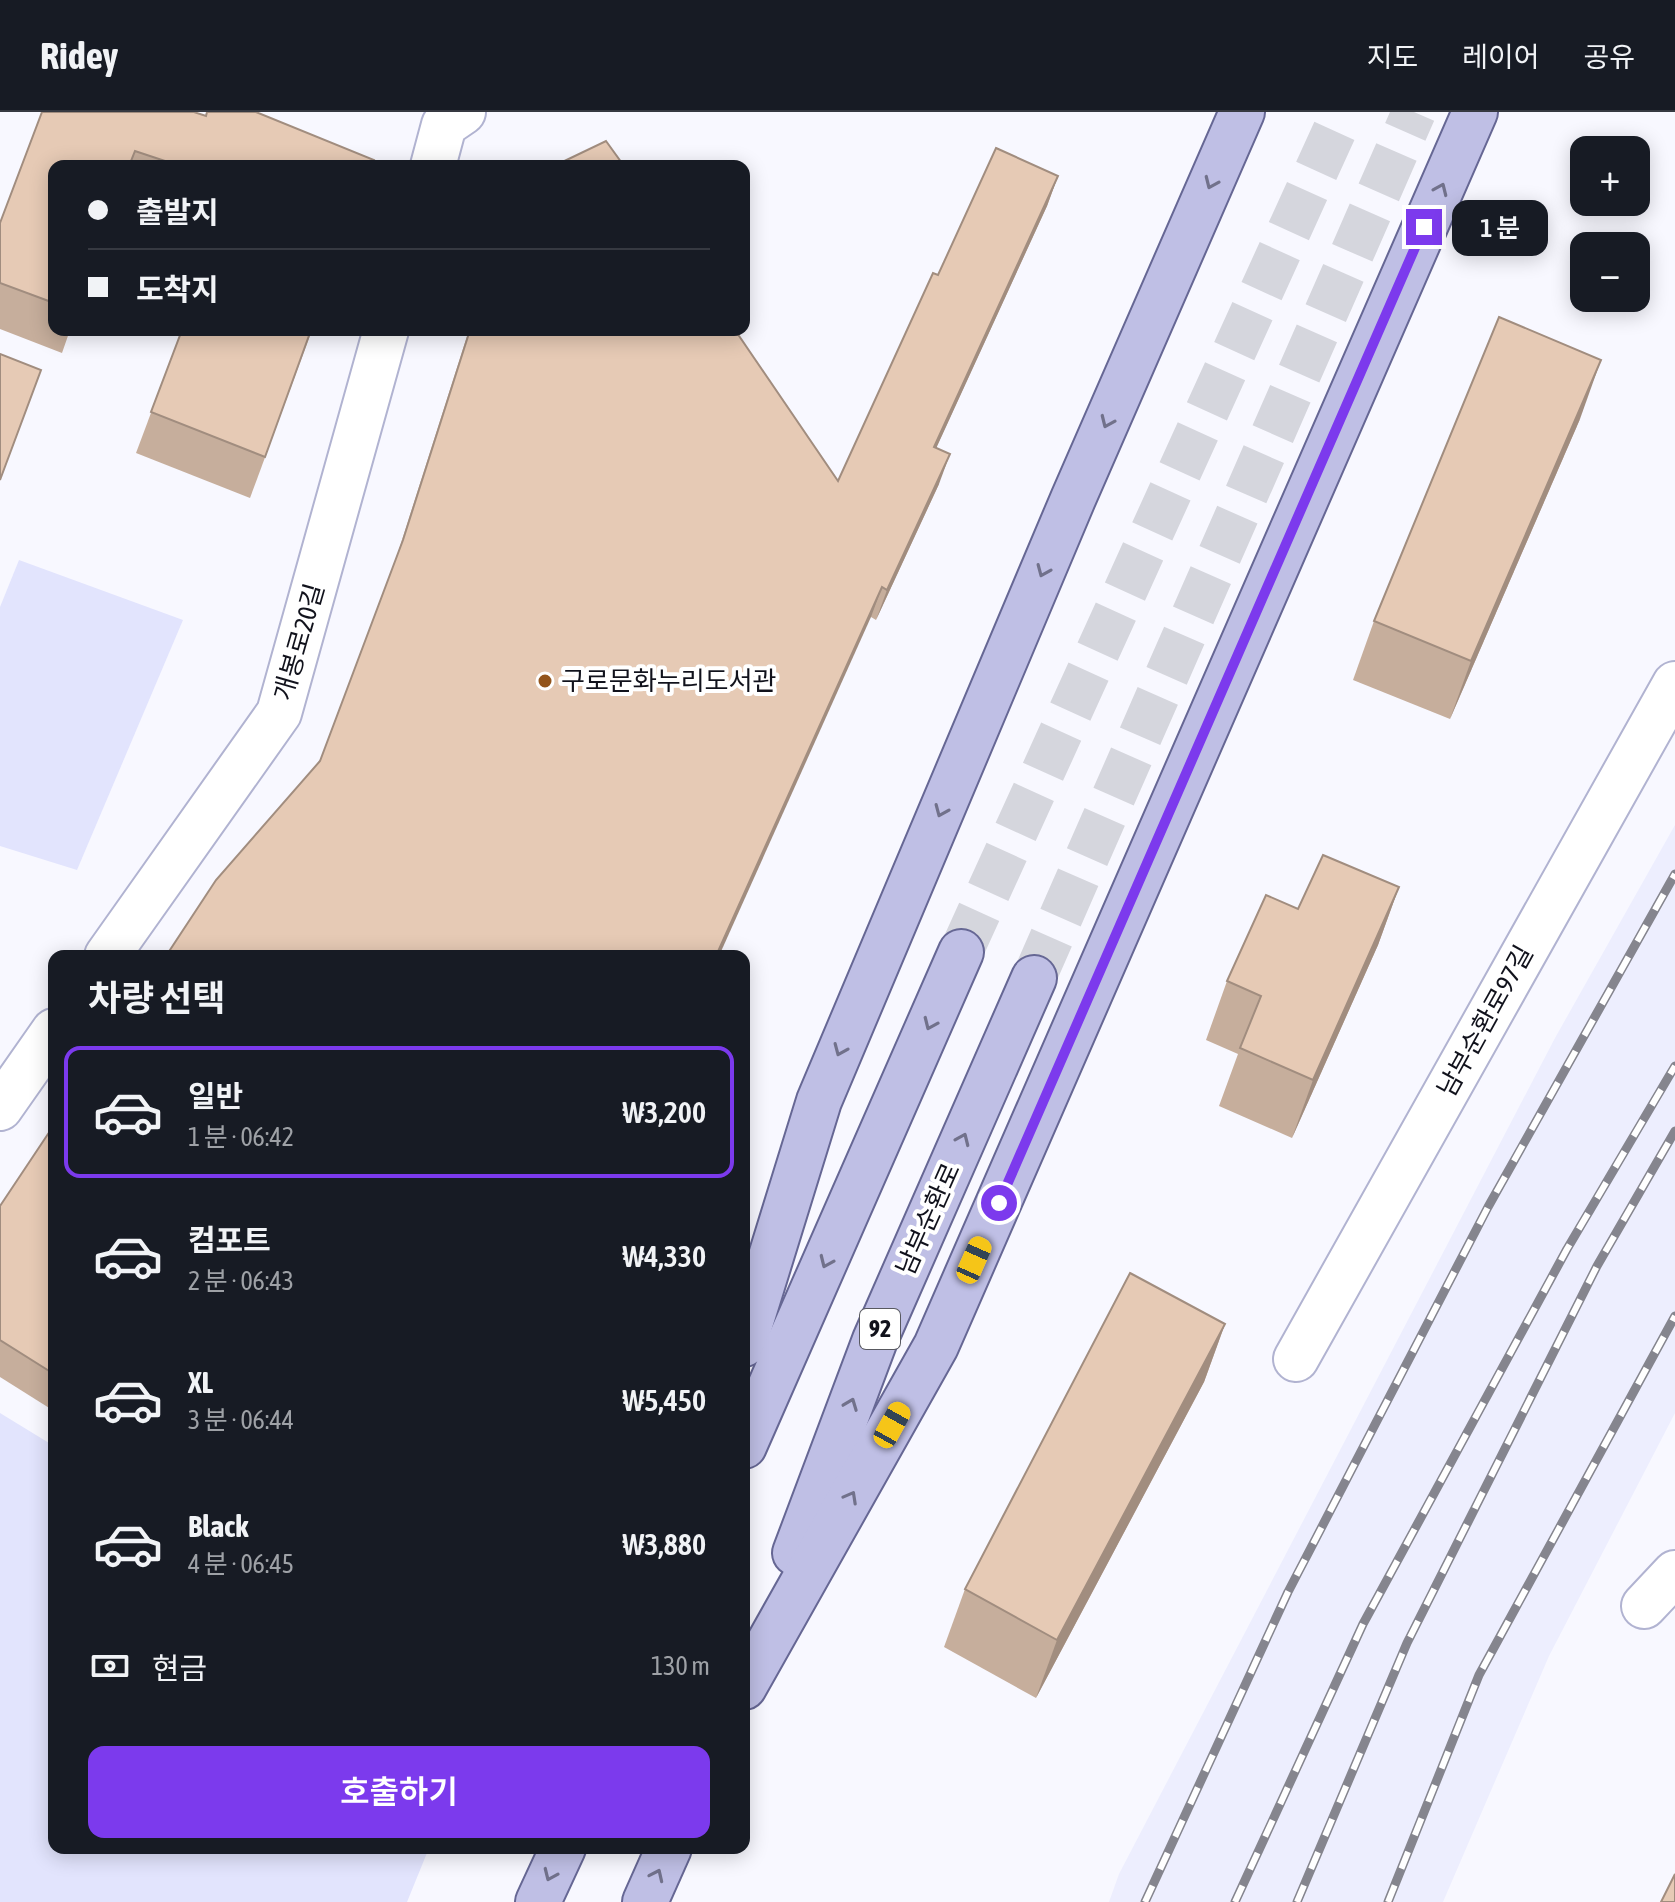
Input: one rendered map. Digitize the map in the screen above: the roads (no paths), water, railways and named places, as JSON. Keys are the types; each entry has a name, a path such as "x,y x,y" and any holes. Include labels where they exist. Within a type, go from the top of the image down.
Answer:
{"main road":[{"path":"750,1325 819,1101 1073,499 1242,112"},
{"path":"750,1676 936,1346 1475,112"},
{"path":"750,1432 961,952"},
{"name":"남부순환로","path":"750,1671 875,1340 1034,978"},
{"path":"538,1902 560,1854"},
{"path":"645,1902 666,1854"}],"street":[{"path":"435,160 446,116"},
{"name":"개봉로20길","path":"111,950 279,713 384,336"},
{"name":"남부순환로97길","path":"1296,1359 1675,684"},
{"path":"0,1108 48,1040"},
{"path":"1644,1606 1675,1573"}],"tunnel":[{"path":"961,952 1343,112"},
{"path":"1034,978 1414,112"}],"railway":[{"path":"1145,1902 1288,1592 1488,1207 1675,874"},
{"path":"1235,1902 1363,1624 1567,1249 1675,1066"},
{"path":"1297,1902 1407,1643 1597,1266 1675,1131"},
{"path":"1388,1902 1479,1675 1675,1316"}],"place":[{"name":"구로문화누리도서관","path":"545,681"}]}
